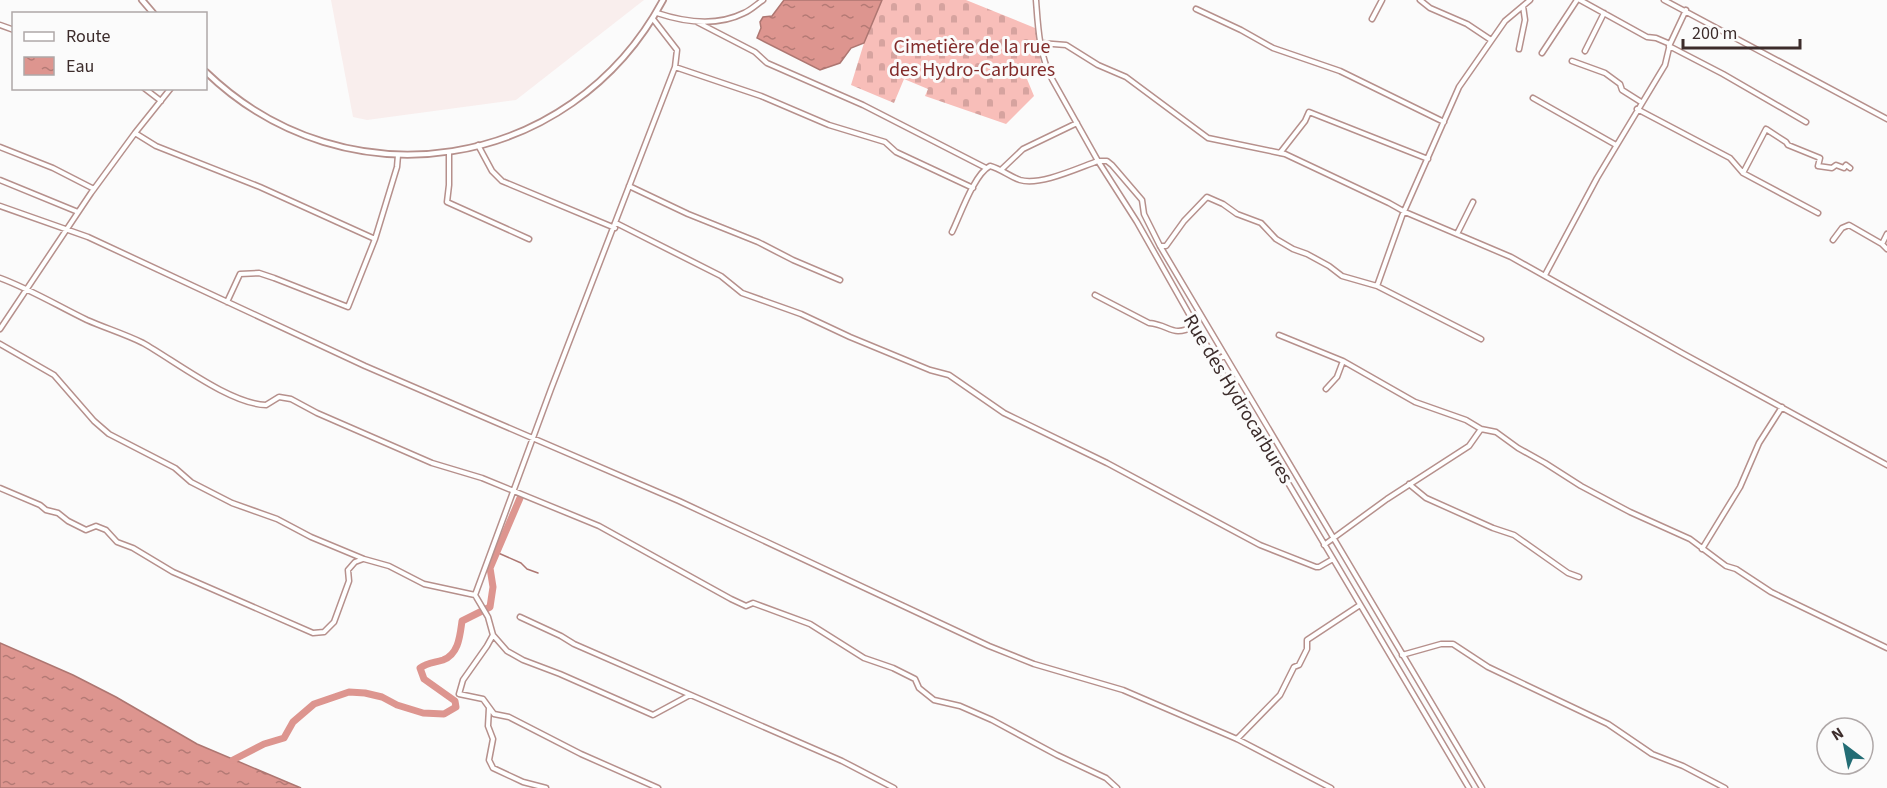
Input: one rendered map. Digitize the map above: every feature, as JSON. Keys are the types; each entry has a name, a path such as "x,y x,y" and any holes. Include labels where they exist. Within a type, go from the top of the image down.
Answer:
{"street":[{"path":"142,0 152,12"},
{"path":"207,73 240,102 271,121 305,137 344,148 398,155 448,152 523,130 571,104 617,64 639,39 663,0"},
{"path":"657,13 678,20 697,22 728,18 744,13 763,0"},
{"name":"Rue des Hydrocarbures","path":"1036,0 1040,44 1046,68 1098,161 1137,222 1214,361 1469,788"},
{"path":"1372,19 1382,0"},
{"path":"1420,0 1430,8 1467,24 1491,40"},
{"path":"1377,286 1402,216 1464,76 1505,21 1530,0"},
{"path":"1542,53 1579,0 1647,37 1656,38 1723,74 1806,122"},
{"path":"1664,0 1887,119"},
{"path":"1675,6 1676,0"},
{"path":"1519,49 1525,20 1523,6"},
{"path":"1196,9 1273,48 1341,71 1444,122"},
{"path":"1545,275 1616,145 1665,65 1669,45 1686,10"},
{"path":"1585,51 1604,13"},
{"path":"653,19 677,50 675,67 551,389 475,595 488,617 493,634 507,651 523,660 653,715 690,695"},
{"path":"697,22 755,52 766,63 863,105 986,168"},
{"path":"1040,44 1066,45 1098,65 1126,77 1208,138 1230,144 1256,146 1305,161 1405,212 1511,257 1887,465"},
{"path":"1572,61 1605,72 1620,84 1622,90 1641,102"},
{"path":"675,67 761,96 829,125 885,142 896,152 973,188"},
{"path":"147,90 161,101"},
{"path":"0,329 94,189 169,90"},
{"path":"1533,98 1616,145"},
{"path":"1637,109 1730,158 1743,173 1818,213"},
{"path":"1280,153 1305,121 1309,112 1428,159"},
{"path":"1002,169 1023,149 1077,123"},
{"path":"1743,173 1766,129 1786,141 1788,145 1820,159 1818,166 1832,168 1836,165 1844,168 1846,165 1850,168"},
{"path":"135,133 156,146 260,187 375,239"},
{"path":"478,145 492,171 502,181 615,226 721,276 742,293 801,314 930,370 949,375 1004,413 1107,463 1260,545 1316,567 1333,559"},
{"path":"0,147 53,168 94,189"},
{"path":"448,152 447,202 529,239"},
{"path":"227,302 240,274 259,273 348,307 375,239 397,167 398,155"},
{"path":"952,232 973,188 986,168 990,166 1002,169 1019,180 1035,182 1098,161 1107,161 1137,191 1142,200 1144,214 1160,246 1482,788"},
{"path":"0,180 78,212"},
{"path":"629,186 840,280"},
{"path":"1160,246 1166,246 1184,221 1207,197 1237,214 1261,223 1276,239 1329,266 1342,276 1377,286 1481,339"},
{"path":"1457,234 1473,202"},
{"path":"0,206 88,237 365,366 679,501 989,646 1034,664 1124,690 1237,739 1331,788"},
{"path":"1833,240 1842,228 1849,225 1887,249"},
{"path":"1882,244 1887,234"},
{"path":"0,278 27,288 70,311 145,344 203,380 246,400 266,405 279,397 291,399 328,418 432,463 514,491 599,526 746,606 753,603 810,624 864,658 915,679 919,688 934,700 960,706 992,720 1106,778 1117,788"},
{"path":"1095,295 1149,323 1174,332 1184,332 1195,326"},
{"path":"1279,335 1343,361 1415,402 1466,420 1481,429 1496,432 1581,486 1630,512 1690,538 1726,566 1736,569 1771,592 1887,648"},
{"path":"0,344 54,375 94,421 118,440 132,444 175,468 191,482 232,503 277,519 310,537 364,559 389,566 424,584 475,595"},
{"path":"1214,361 1224,356"},
{"path":"1326,388 1337,377 1343,361"},
{"path":"1702,549 1740,487 1759,443 1782,407"},
{"path":"1324,545 1409,484 1469,446 1481,429"},
{"path":"1409,484 1426,498 1514,535 1568,573 1579,577"},
{"path":"0,488 40,505 46,510 58,513 86,530 96,526 106,530 117,542 133,548 173,572 313,633 324,632 332,626 349,581 348,570 355,562 364,559"},
{"path":"1237,739 1281,694 1294,667 1299,665 1307,649 1307,640 1360,606"},
{"path":"520,617 574,644 842,761 894,788"},
{"path":"493,634 463,680 459,694 483,699 494,714 509,717 581,754 658,788"},
{"path":"1402,655 1441,644 1453,644 1488,667 1608,724 1652,754 1683,766 1725,788"},
{"path":"489,707 488,726 494,739 489,760 493,768 523,782 546,788"}],"shaded area":[{"path":"331,0 644,0 516,100 367,120 353,117"}],"green space":[{"name":"Cimetière de la rue des Hydro-Carbures","path":"882,0 966,0 1035,28 1042,69 1027,79 1034,96 1006,124 925,96 928,89 904,79 894,103 851,85 864,43"}],"water":[{"path":"784,0 882,0 864,43 851,48 840,63 820,70 757,38 763,17 772,16"},
{"path":"0,643 116,697 197,744 301,788 0,788"}],"waterway":[{"path":"233,760 264,744 284,738 293,722 314,704 349,692 382,697 397,705 423,713 444,714 456,707 455,701 424,679 420,668 448,657 458,644 462,621 490,607 493,587 490,568 520,498"},
{"path":"496,552 538,573"}]}
